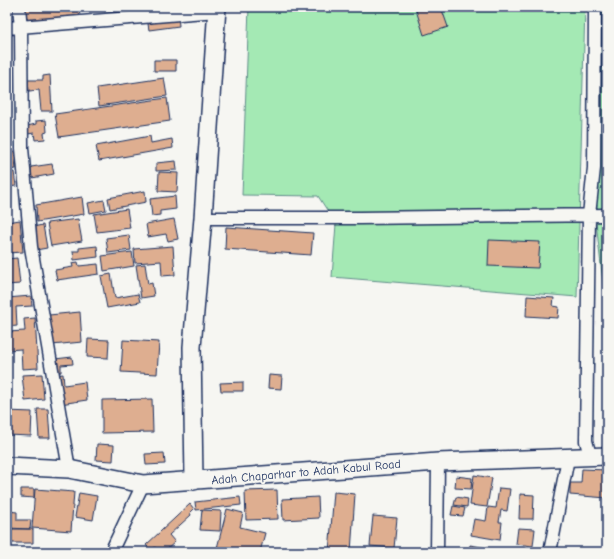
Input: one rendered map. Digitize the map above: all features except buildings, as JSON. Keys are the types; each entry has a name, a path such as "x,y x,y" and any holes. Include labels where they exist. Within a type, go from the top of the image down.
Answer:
{"main road":[{"path":"194,481 192,346 203,218 217,9"},
{"name":"Adah Chaparhar to Adah Kabul Road","path":"7,466 69,469 143,484 438,462 568,458 590,455 607,456"}],"street":[{"path":"19,7 21,28 22,148 31,247 69,469"},
{"path":"590,455 586,441 589,215 594,168 594,7"},
{"path":"7,28 21,28 217,9"},
{"path":"203,218 607,215"},
{"path":"550,552 568,458"},
{"path":"437,552 438,462"},
{"path":"111,552 143,484"}],"green space":[{"path":"249,7 585,7 577,297 332,277 336,224 318,196 242,195"},
{"path":"592,7 607,7 607,215 589,215"},
{"path":"596,222 607,222 607,291 604,291"}]}
